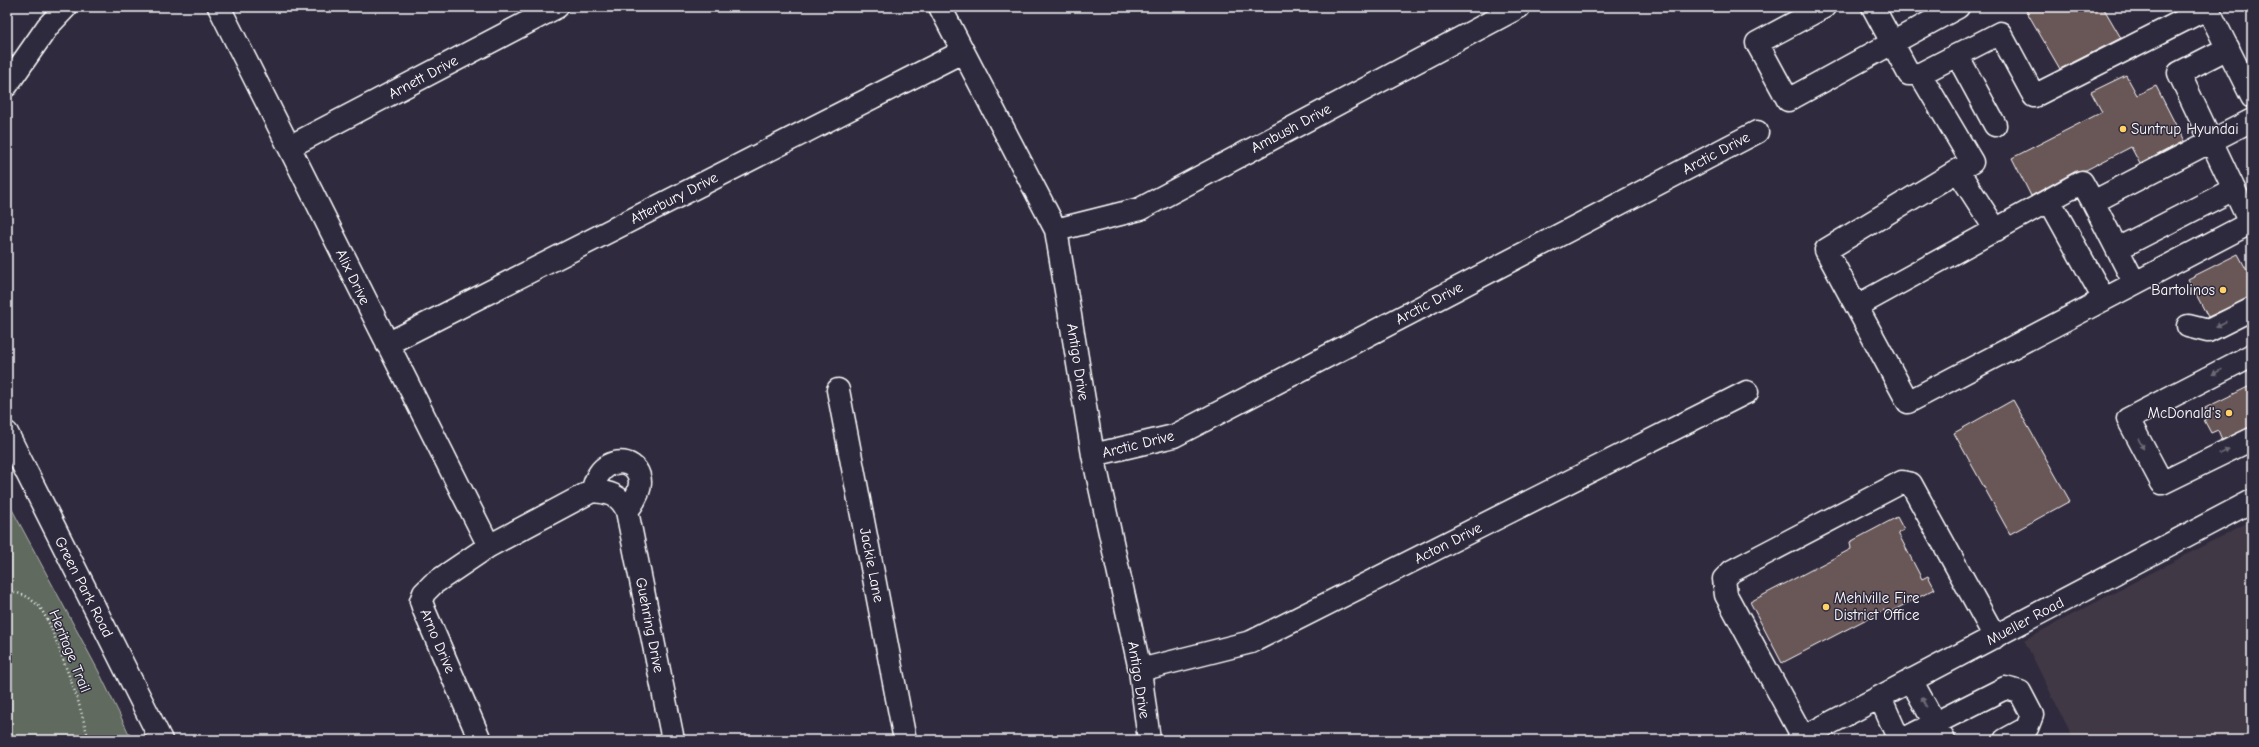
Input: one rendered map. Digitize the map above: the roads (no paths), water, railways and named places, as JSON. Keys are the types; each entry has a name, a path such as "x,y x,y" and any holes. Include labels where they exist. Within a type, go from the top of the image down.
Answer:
{"street":[{"path":"7,85 48,26 66,7"},
{"name":"Alix Drive","path":"219,7 489,546"},
{"name":"Arnett Drive","path":"289,147 557,7"},
{"name":"Antigo Drive","path":"940,7 962,52 1056,230 1093,455 1140,670 1149,740"},
{"name":"Ambush Drive","path":"1056,230 1140,209 1519,7"},
{"path":"1824,7 1757,43 1788,100 1958,7"},
{"path":"1872,7 1909,74 1920,74 2000,33 2034,96 2207,8 2252,97"},
{"path":"1920,74 1972,162 1826,250 1908,402 2134,282 2250,223 2179,73 2228,48"},
{"name":"Atterbury Drive","path":"387,344 962,52"},
{"path":"1957,55 1995,125"},
{"path":"2093,202 2252,120"},
{"name":"Arctic Drive","path":"1093,455 1174,436 1757,132"},
{"path":"1958,170 1996,230"},
{"path":"1857,306 2082,182 2134,282"},
{"path":"2117,249 2234,189"},
{"path":"2049,200 2104,299"},
{"path":"2188,326 2208,331 2252,309"},
{"path":"2252,354 2128,419 2162,483 2252,438"},
{"name":"Jackie Lane","path":"838,390 905,740"},
{"name":"Acton Drive","path":"1140,670 1251,642 1747,392"},
{"name":"Green Park Road","path":"7,433 161,740"},
{"path":"489,546 592,491 599,474 607,465 618,461 631,465 639,476 639,489 636,498 627,511"},
{"path":"1800,739 1726,595 1724,579 1732,571 1887,489 1902,482 1911,484 1994,637"},
{"name":"Guehring Drive","path":"592,491 609,493 623,500 627,511 673,740"},
{"name":"Mueller Road","path":"1800,739 2252,501"},
{"name":"Arno Drive","path":"480,740 421,601 424,593 433,584 489,546"},
{"path":"1911,680 1940,732"},
{"path":"1902,740 1940,732 2005,688 2020,692 2032,715 2027,728 2004,740"},
{"path":"1880,697 1899,740"}],"place":[{"name":"Suntrup Hyundai","path":"2123,129"},
{"name":"Bartolinos","path":"2223,290"},
{"name":"McDonald's","path":"2229,413"},
{"name":"Mehlville Fire District Office","path":"1826,607"}]}
